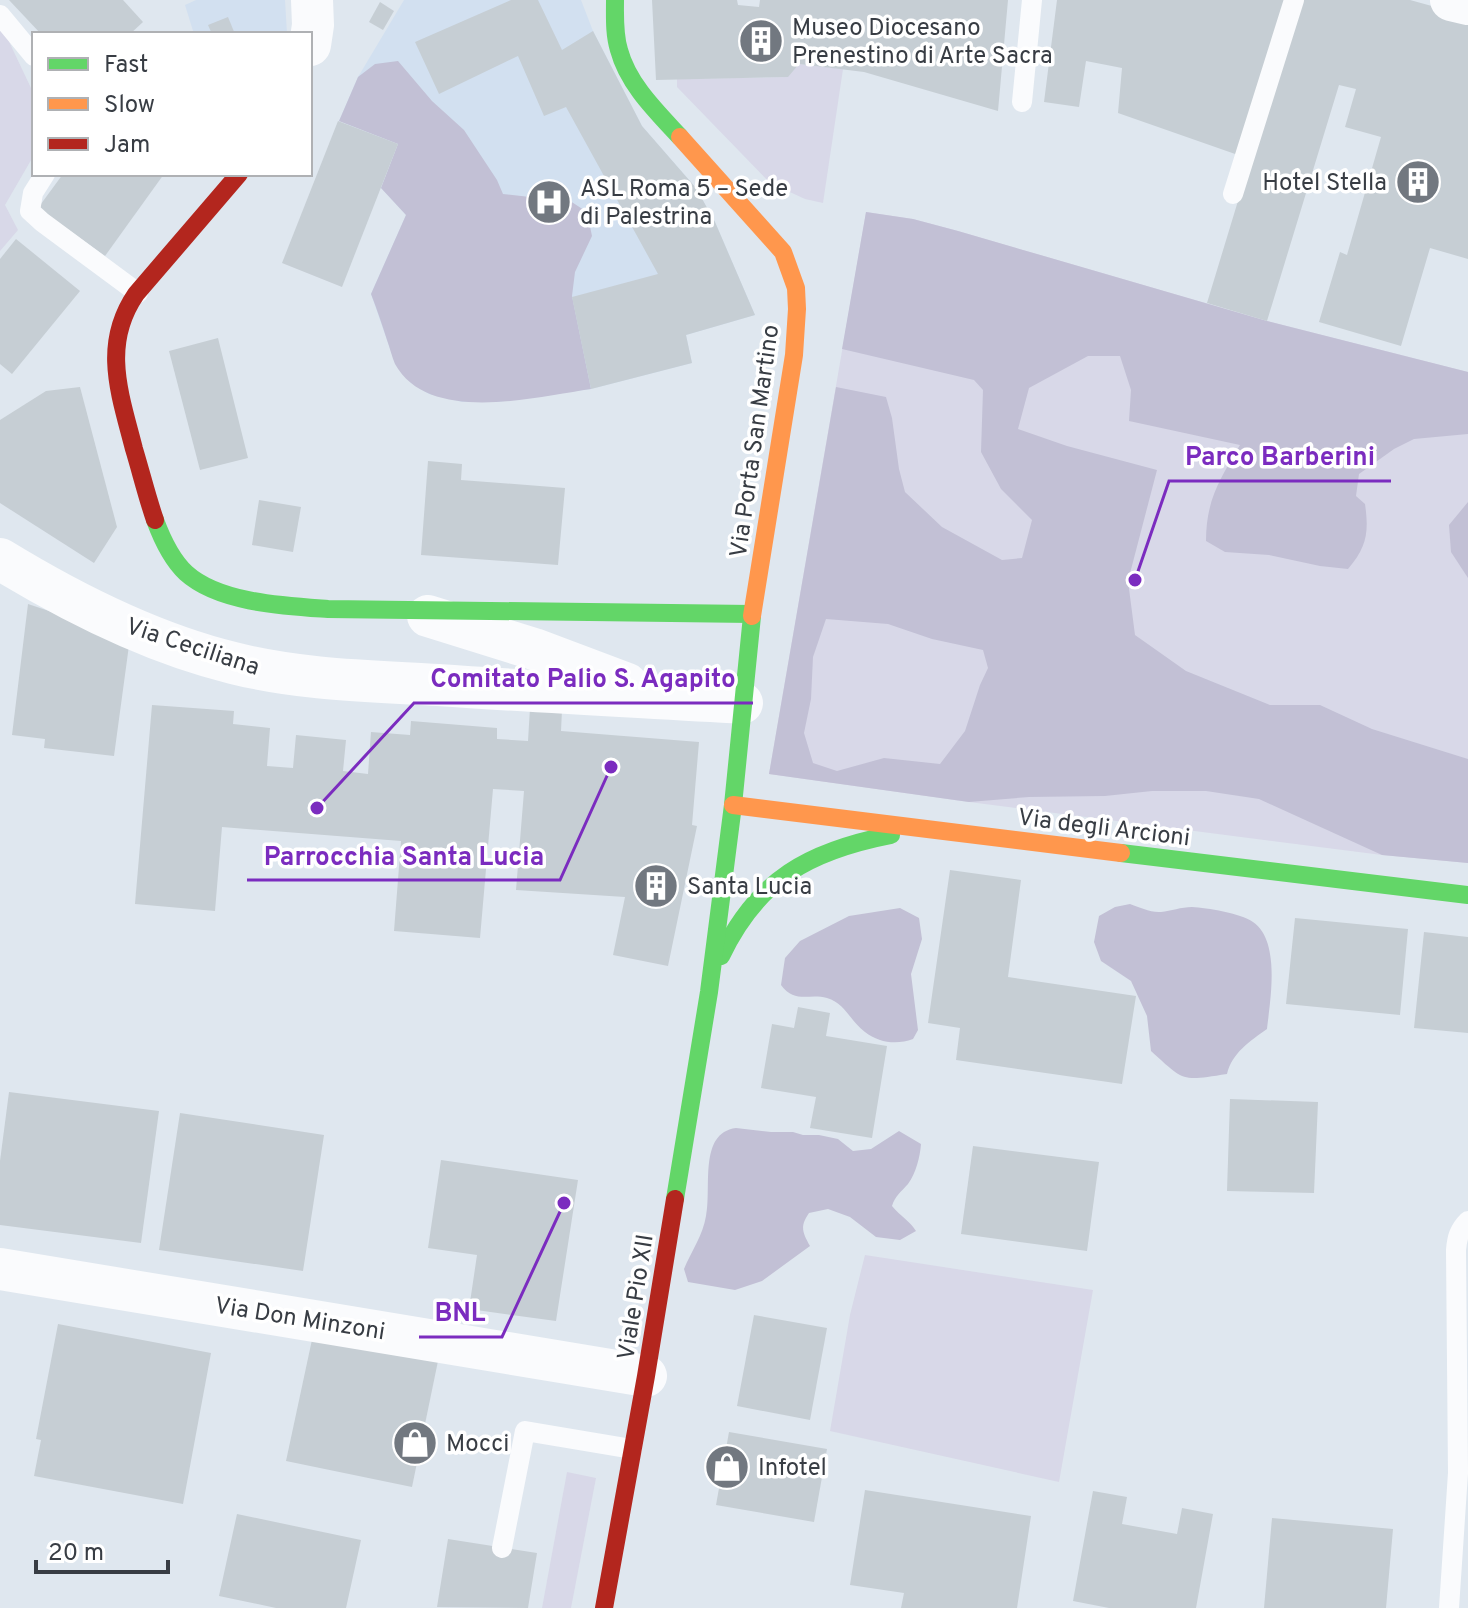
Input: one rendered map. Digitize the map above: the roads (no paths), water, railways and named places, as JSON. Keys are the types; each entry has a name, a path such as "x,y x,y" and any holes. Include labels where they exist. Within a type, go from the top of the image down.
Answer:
{"street":[{"path":"312,0 312,32"},
{"name":"Via Porta San Martino","path":"615,0 615,29 625,68 649,103 783,252 796,288 794,355 752,614 742,703"},
{"path":"1451,0 1468,4"},
{"path":"237,176 138,293 120,327 115,367 122,407 150,506 171,556 188,575 219,591 264,602 350,610 752,614"},
{"name":"Via Ceciliana","path":"0,559 115,621 210,657 273,672 348,680 742,703"},
{"path":"411,610 534,649 665,699"},
{"path":"401,683 534,649 646,613"},
{"name":"Viale Pio XII","path":"604,1608 646,1376 709,992 733,805 742,703"},
{"name":"Via degli Arcioni","path":"733,805 1468,895"},
{"name":"Viale Pio XII","path":"709,992 724,948 743,916 759,896 788,872 820,855 862,840 918,832 961,833"},
{"name":"Via Don Minzoni","path":"0,1269 646,1376"}],"lane":[{"path":"1022,102 1032,0"},
{"path":"1233,194 1294,0"},
{"path":"0,15 32,54"},
{"path":"44,176 33,193 30,211 138,293"},
{"path":"1449,1608 1458,1473 1456,1250 1461,1228 1468,1221"},
{"path":"502,1548 525,1431 632,1449"}],"place":[{"name":"Museo Diocesano Prenestino di Arte Sacra","path":"761,41"},
{"name":"Hotel Stella","path":"1418,182"},
{"name":"ASL Roma 5 – Sede di Palestrina","path":"549,202"},
{"name":"Parco Barberini","path":"1135,580"},
{"name":"Parrocchia Santa Lucia","path":"611,767"},
{"name":"Comitato Palio S. Agapito","path":"317,808"},
{"name":"Santa Lucia","path":"656,886"},
{"name":"BNL","path":"564,1203"},
{"name":"Mocci","path":"415,1443"},
{"name":"Infotel","path":"727,1467"}]}
